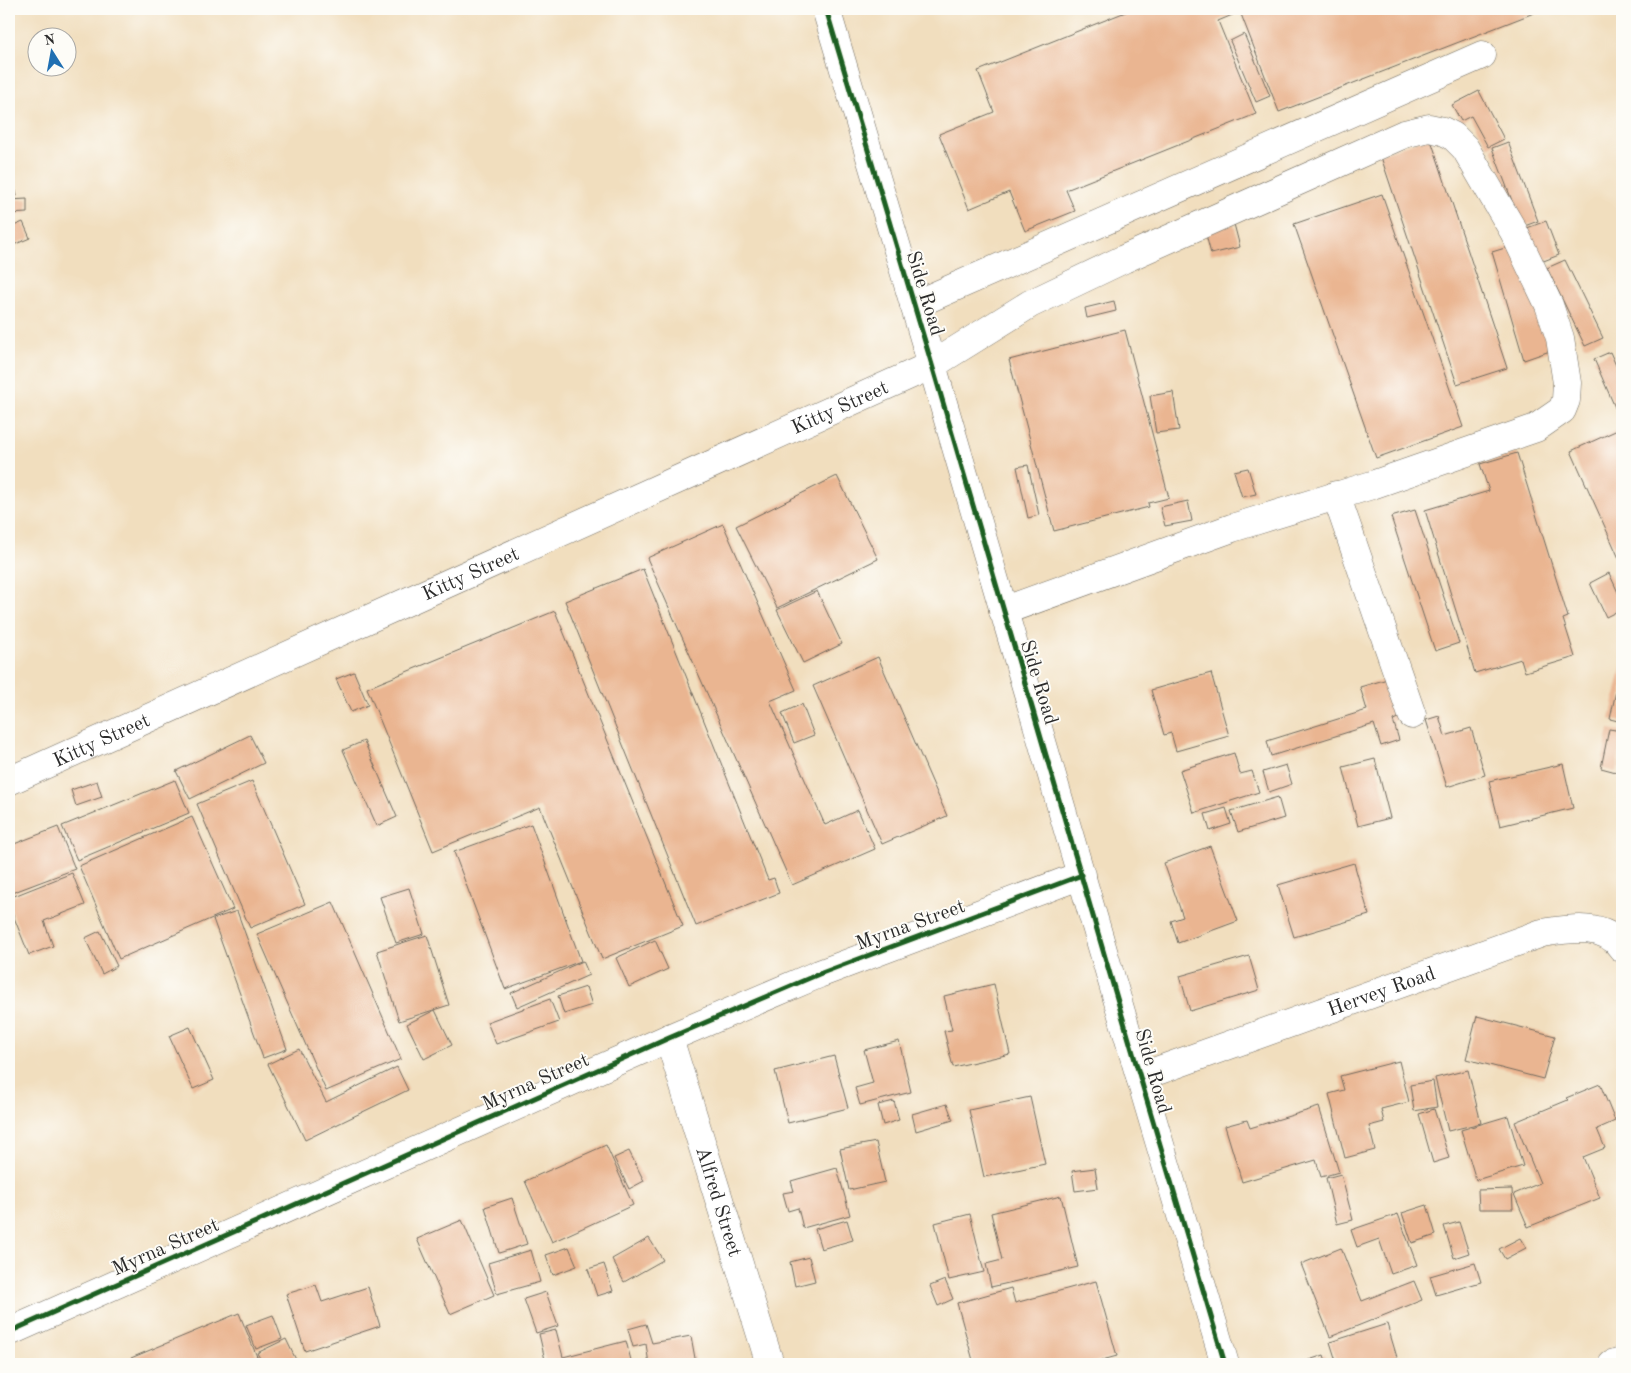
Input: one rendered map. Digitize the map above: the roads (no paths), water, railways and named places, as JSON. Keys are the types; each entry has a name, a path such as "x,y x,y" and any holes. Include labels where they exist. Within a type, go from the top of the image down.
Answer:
{"street":[{"name":"Side Road","path":"826,9 1225,1364"},
{"path":"914,305 1482,55"},
{"name":"Kitty Street","path":"9,781 932,365 1030,304 1133,255 1404,134 1429,128 1443,131 1453,136 1465,148 1514,232 1549,305 1560,338 1568,383 1566,400 1562,410 1536,428 1372,485 1232,528 1003,611"},
{"path":"1336,495 1412,715"},
{"name":"Myrna Street","path":"9,1332 669,1038 818,974 1082,875"},
{"name":"Hervey Road","path":"1140,1077 1542,933 1576,928 1600,932 1619,942 1622,948"},
{"name":"Alfred Street","path":"669,1038 770,1364"},
{"path":"1612,1364 1622,1361"}]}
